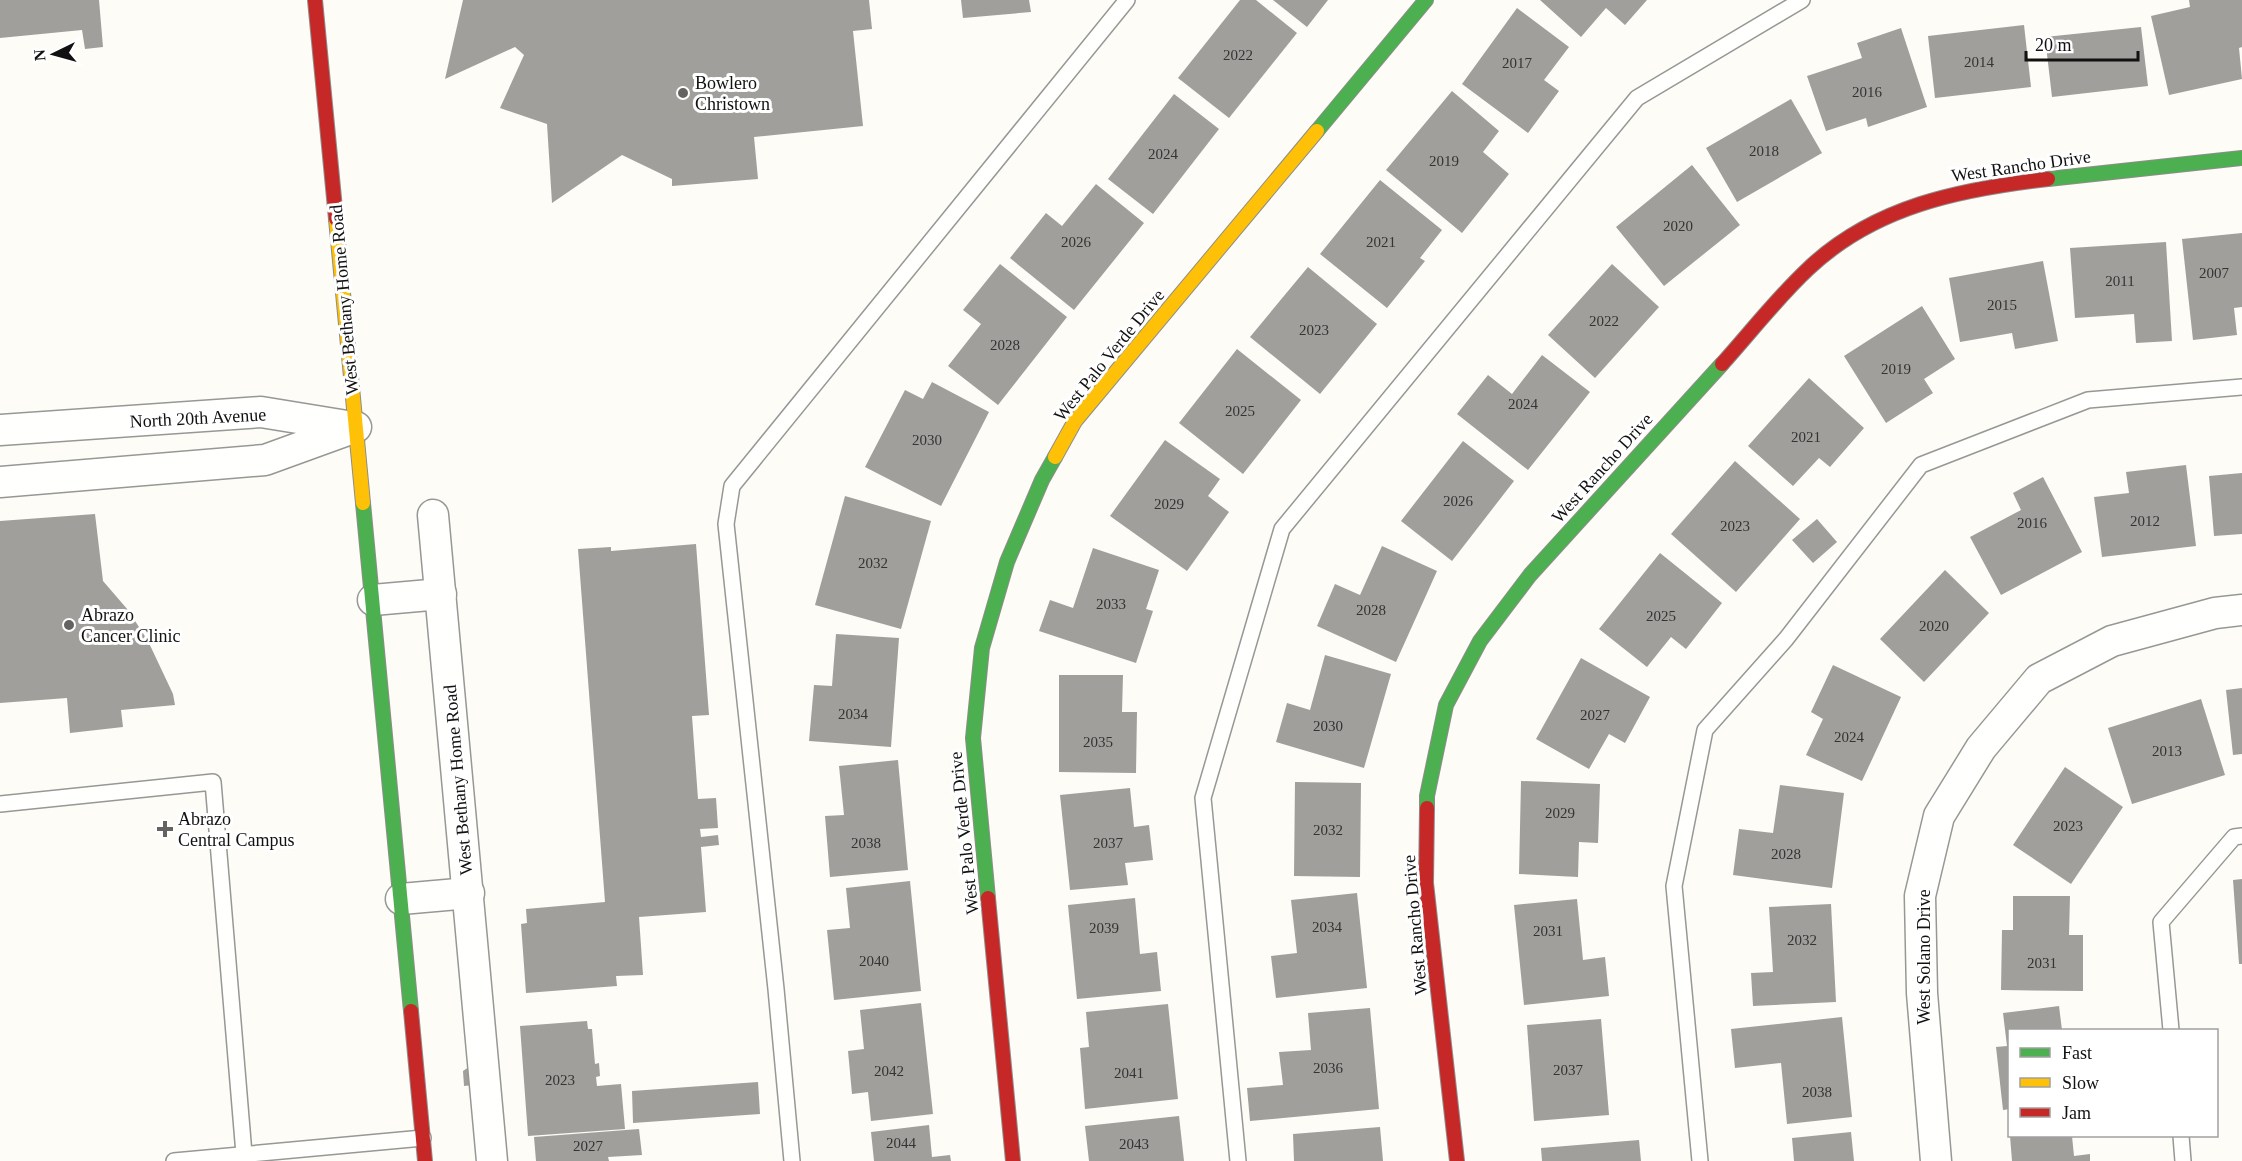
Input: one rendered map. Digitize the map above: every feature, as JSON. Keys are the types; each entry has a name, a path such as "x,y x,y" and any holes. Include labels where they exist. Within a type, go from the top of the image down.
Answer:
{"street":[{"name":"West Bethany Home Road","path":"315,0 425,1161"},
{"name":"West Palo Verde Drive","path":"1013,1161 973,738 982,648 1006,562 1042,480 1075,422 1425,0"},
{"name":"West Rancho Drive","path":"1457,1161 1426,883 1427,796 1446,705 1480,641 1530,575 1809,267 1867,226 1929,199 1994,184 2242,158"},
{"name":"North 20th Avenue","path":"0,430 261,412 356,428"},
{"path":"0,482 265,460 356,428"},
{"name":"West Bethany Home Road","path":"433,515 492,1161"},
{"path":"373,600 441,594"},
{"name":"West Solano Drive","path":"1936,1161 1922,993 1920,896 1939,816 1981,747 2039,679 2112,641 2215,613 2242,610"},
{"name":"West Bethany Home Road","path":"401,899 469,893"}],"lane":[{"path":"792,1161 776,988 726,525 732,486 1127,0"},
{"path":"1238,1161 1203,798 1282,529 1637,98 1802,0"},
{"path":"1700,1161 1674,886 1705,730 1786,639 1921,465 2088,400 2242,387"},
{"path":"0,804 213,782 244,1155"},
{"path":"2171,1029 2162,922 2234,837 2242,836"},
{"path":"2181,1137 2183,1161"},
{"path":"174,1161 423,1138"}],"building":[{"path":"0,0 99,0 103,47 85,49 82,30 0,38"},
{"name":"Bowlero Christown","path":"463,0 869,0 872,29 853,31 863,126 754,137 758,179 672,186 672,179 622,155 552,203 547,124 500,108 524,55 515,47 445,79"},
{"path":"961,0 1029,0 1031,12 963,18"},
{"path":"1240,0 1256,0 1297,33 1229,118 1178,78"},
{"path":"1273,0 1328,0 1307,27"},
{"path":"1540,0 1647,0 1625,25 1606,8 1581,37"},
{"path":"2189,0 2242,0 2242,47 2239,48 2242,79 2169,95 2151,16 2190,7"},
{"path":"1517,8 1569,47 1544,80 1559,91 1528,133 1462,84"},
{"path":"2024,25 2031,87 1935,98 1928,36"},
{"path":"2141,27 2148,86 2052,97 2045,37"},
{"path":"1901,28 1927,107 1868,127 1866,118 1826,131 1807,76 1862,58 1857,43"},
{"path":"1452,91 1499,131 1483,152 1509,174 1462,233 1386,170"},
{"path":"1174,94 1219,129 1153,214 1108,179"},
{"path":"1791,99 1822,153 1737,202 1706,148"},
{"path":"1692,165 1740,225 1664,286 1616,227"},
{"path":"1380,180 1442,230 1420,258 1425,261 1387,308 1320,254"},
{"path":"1096,184 1144,223 1074,310 1010,258 1046,213 1062,226"},
{"path":"2242,233 2242,307 2234,308 2237,335 2193,340 2182,239"},
{"path":"2166,242 2172,341 2136,343 2134,314 2075,318 2070,248"},
{"path":"2043,261 2058,341 2015,349 2012,333 1960,342 1949,278"},
{"path":"1000,264 1067,317 998,405 948,366 981,324 963,310"},
{"path":"1612,264 1659,307 1595,378 1548,335"},
{"path":"1308,267 1377,324 1320,394 1250,337"},
{"path":"1922,306 1955,359 1924,379 1933,393 1886,423 1844,356"},
{"path":"1237,349 1301,400 1243,474 1179,423"},
{"path":"1542,355 1590,392 1528,470 1457,414 1488,375 1512,394"},
{"path":"1809,378 1864,428 1830,467 1819,458 1793,486 1748,446"},
{"path":"932,382 989,412 941,506 865,467 905,390 923,399"},
{"path":"1165,440 1220,479 1208,496 1229,512 1187,571 1110,516"},
{"path":"1463,441 1514,481 1452,561 1401,521"},
{"path":"1735,461 1800,519 1736,592 1671,534"},
{"path":"2186,465 2196,546 2102,557 2094,497 2129,493 2126,472"},
{"path":"2242,473 2242,534 2214,536 2209,476"},
{"path":"2043,477 2082,552 2001,595 1970,537 2021,510 2013,493"},
{"path":"845,496 931,521 901,629 815,605"},
{"name":"Abrazo Cancer Clinic","path":"95,514 103,581 128,610 148,641 173,694 175,705 121,710 123,727 70,733 67,698 0,703 0,521"},
{"path":"1817,519 1837,542 1813,563 1792,540"},
{"path":"696,544 709,715 692,716 698,799 716,798 718,828 700,829 701,837 718,835 719,845 701,847 706,912 639,917 643,975 616,976 617,986 526,993 521,924 527,923 526,909 605,902 578,549 611,547 611,551"},
{"path":"1382,546 1437,571 1396,662 1317,626 1335,584 1360,595"},
{"path":"1093,548 1159,570 1146,609 1153,611 1136,663 1039,631 1050,600 1073,608"},
{"path":"1660,553 1722,603 1686,649 1671,637 1647,667 1599,629"},
{"path":"1945,570 1989,613 1924,682 1880,639"},
{"path":"836,634 899,638 891,747 809,741 814,685 832,686"},
{"path":"1325,655 1391,674 1364,768 1276,742 1287,703 1310,710"},
{"path":"1581,658 1650,697 1625,743 1609,734 1589,769 1536,739"},
{"path":"1833,665 1901,697 1862,781 1806,755 1823,719 1811,712"},
{"path":"1059,675 1123,675 1122,712 1137,712 1136,773 1059,772"},
{"path":"2242,688 2242,754 2233,755 2226,690"},
{"path":"2201,699 2225,775 2132,804 2108,728"},
{"path":"898,760 908,870 830,877 825,816 844,815 839,766"},
{"path":"2065,767 2123,807 2071,884 2013,845"},
{"path":"1521,781 1600,784 1598,843 1579,842 1578,877 1519,874"},
{"path":"1295,782 1361,783 1360,877 1294,876"},
{"path":"1780,785 1844,793 1832,888 1733,875 1739,829 1773,833"},
{"path":"1130,788 1134,827 1149,825 1153,860 1125,863 1128,885 1070,890 1060,795"},
{"path":"2242,879 2242,964 2239,964 2233,880"},
{"path":"910,881 921,991 834,1000 827,930 850,928 846,888"},
{"path":"1357,893 1367,988 1276,998 1271,956 1297,953 1291,900"},
{"path":"2013,896 2070,896 2069,935 2083,935 2083,991 2001,990 2002,930 2013,930"},
{"path":"1135,898 1140,954 1157,952 1161,991 1077,999 1068,905"},
{"path":"1577,899 1583,960 1605,957 1609,996 1524,1005 1514,905"},
{"path":"1831,904 1836,1002 1753,1006 1751,973 1773,972 1769,907"},
{"path":"921,1003 933,1114 871,1121 868,1092 852,1094 848,1051 864,1049 860,1010"},
{"path":"1168,1004 1178,1099 1085,1109 1080,1048 1089,1047 1086,1012"},
{"path":"2059,1006 2062,1029 2008,1029 2008,1109 2003,1110 1996,1047 2007,1046 2003,1013"},
{"path":"1370,1008 1379,1109 1250,1121 1247,1088 1283,1085 1279,1052 1311,1050 1308,1013"},
{"path":"1842,1017 1852,1117 1787,1124 1781,1063 1735,1068 1731,1029"},
{"path":"1601,1019 1609,1115 1534,1121 1527,1025"},
{"path":"587,1021 588,1029 592,1029 595,1064 599,1063 600,1076 596,1077 597,1086 621,1084 625,1129 528,1136 520,1026"},
{"path":"473,1064 474,1085 464,1086 463,1071"},
{"path":"758,1082 760,1114 633,1123 632,1091"},
{"path":"1179,1116 1184,1161 1089,1161 1085,1126"},
{"path":"929,1125 932,1157 950,1155 951,1161 874,1161 871,1132"},
{"path":"1380,1127 1383,1161 1294,1161 1293,1134"},
{"path":"639,1129 642,1155 608,1157 609,1161 536,1161 534,1137"},
{"path":"1851,1132 1854,1161 1794,1161 1792,1138"},
{"path":"2010,1137 2072,1137 2074,1156 2090,1154 2090,1161 2012,1161"},
{"path":"1639,1140 1641,1161 1542,1161 1541,1148"}],"traffic: fast":[{"path":"1317,131 1426,0"},
{"path":"2048,179 2242,158"},
{"path":"1427,808 1427,796 1446,705 1480,641 1530,575 1722,364"},
{"path":"988,898 973,738 982,648 1007,562 1042,480 1055,457"},
{"path":"363,503 411,1011"}],"traffic: slow":[{"path":"1055,457 1075,421 1317,131"},
{"path":"336,219 363,503"}],"traffic: jam":[{"path":"315,0 336,219"},
{"path":"1722,364 1808,269 1834,247 1861,230 1890,215 1951,195 2048,179"},
{"path":"1427,808 1426,883 1457,1161"},
{"path":"988,898 1013,1161"},
{"path":"411,1011 425,1161"}],"place":[{"name":"Bowlero Christown","path":"683,93"},
{"name":"Abrazo Cancer Clinic","path":"69,625"},
{"name":"Abrazo Central Campus","path":"165,829"}]}
